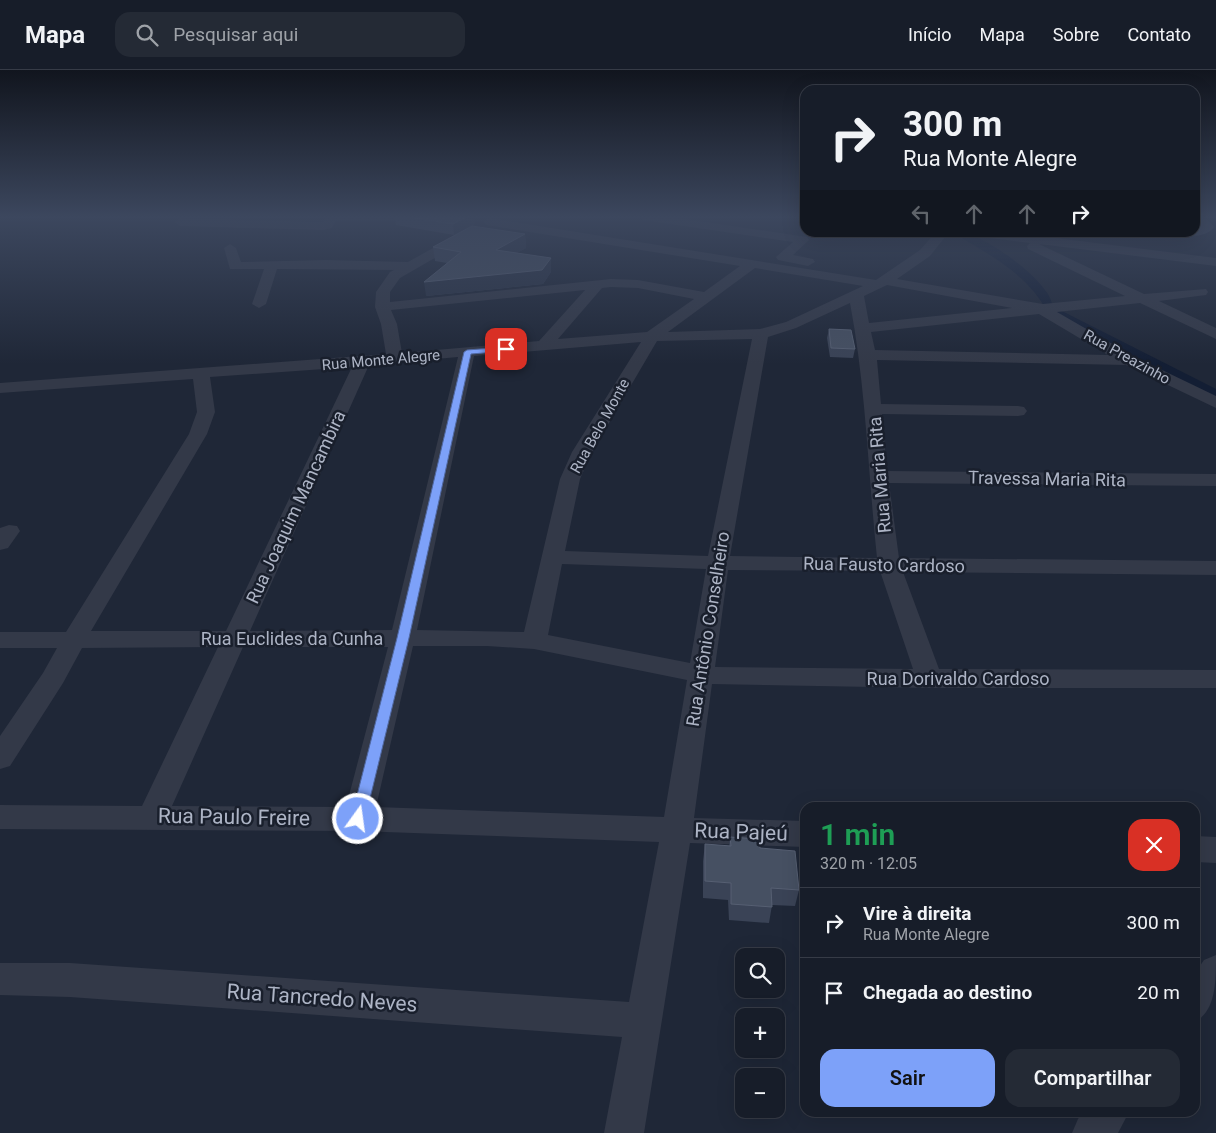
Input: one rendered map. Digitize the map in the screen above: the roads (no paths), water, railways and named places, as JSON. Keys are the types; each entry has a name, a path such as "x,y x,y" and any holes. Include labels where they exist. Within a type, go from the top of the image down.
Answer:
{"street":[{"path":"235,266 250,266"},
{"path":"259,304 272,266"},
{"path":"356,266 410,266"},
{"path":"395,358 389,324 382,307 383,292 395,275 410,266"},
{"name":"Rua Belo Monte","path":"534,641 570,479 576,464 652,336 750,266"},
{"path":"764,266 884,281 1040,308"},
{"path":"819,266 884,281"},
{"path":"761,334 791,325 884,281 907,266"},
{"path":"1075,266 1216,334"},
{"path":"267,278 395,275"},
{"path":"382,307 598,284 625,283 706,297"},
{"path":"544,345 598,284"},
{"path":"863,328 1139,297 1201,292"},
{"name":"Rua Maria Rita","path":"856,294 868,355 874,409 878,477 889,565 930,679"},
{"name":"Rua Preazinho","path":"1040,308 1129,360 1216,403"},
{"name":"Rua Monte Alegre","path":"0,388 363,361 652,336 761,334"},
{"name":"Rua Antônio Conselheiro","path":"624,1133 677,829 718,563 761,334"},
{"path":"358,819 403,638 467,352"},
{"path":"868,355 1129,360"},
{"name":"Rua Joaquim Mancambira","path":"152,816 236,639 363,361"},
{"path":"0,758 54,677 74,640 198,434 206,412 200,373"},
{"path":"874,409 1018,411"},
{"name":"Travessa Maria Rita","path":"878,477 1216,480"},
{"path":"0,532 9,531 0,543"},
{"name":"Rua Fausto Cardoso","path":"552,557 718,563 1216,568"},
{"name":"Rua Euclides da Cunha","path":"0,640 486,638 534,641 700,674"},
{"name":"Rua Dorivaldo Cardoso","path":"700,674 759,678 1216,679"},
{"name":"Rua Paulo Freire","path":"0,817 152,816 358,819 677,829"},
{"name":"Rua Pajeú","path":"677,829 800,834"},
{"path":"1200,849 1216,850"},
{"path":"1200,997 1216,971"},
{"name":"Rua Tancredo Neves","path":"0,979 70,980 644,1021"},
{"path":"1092,1133 1106,1117"}],"waterway":[{"path":"1012,266 1035,284 1043,294 1047,304"},
{"path":"1051,309 1216,395"}]}
